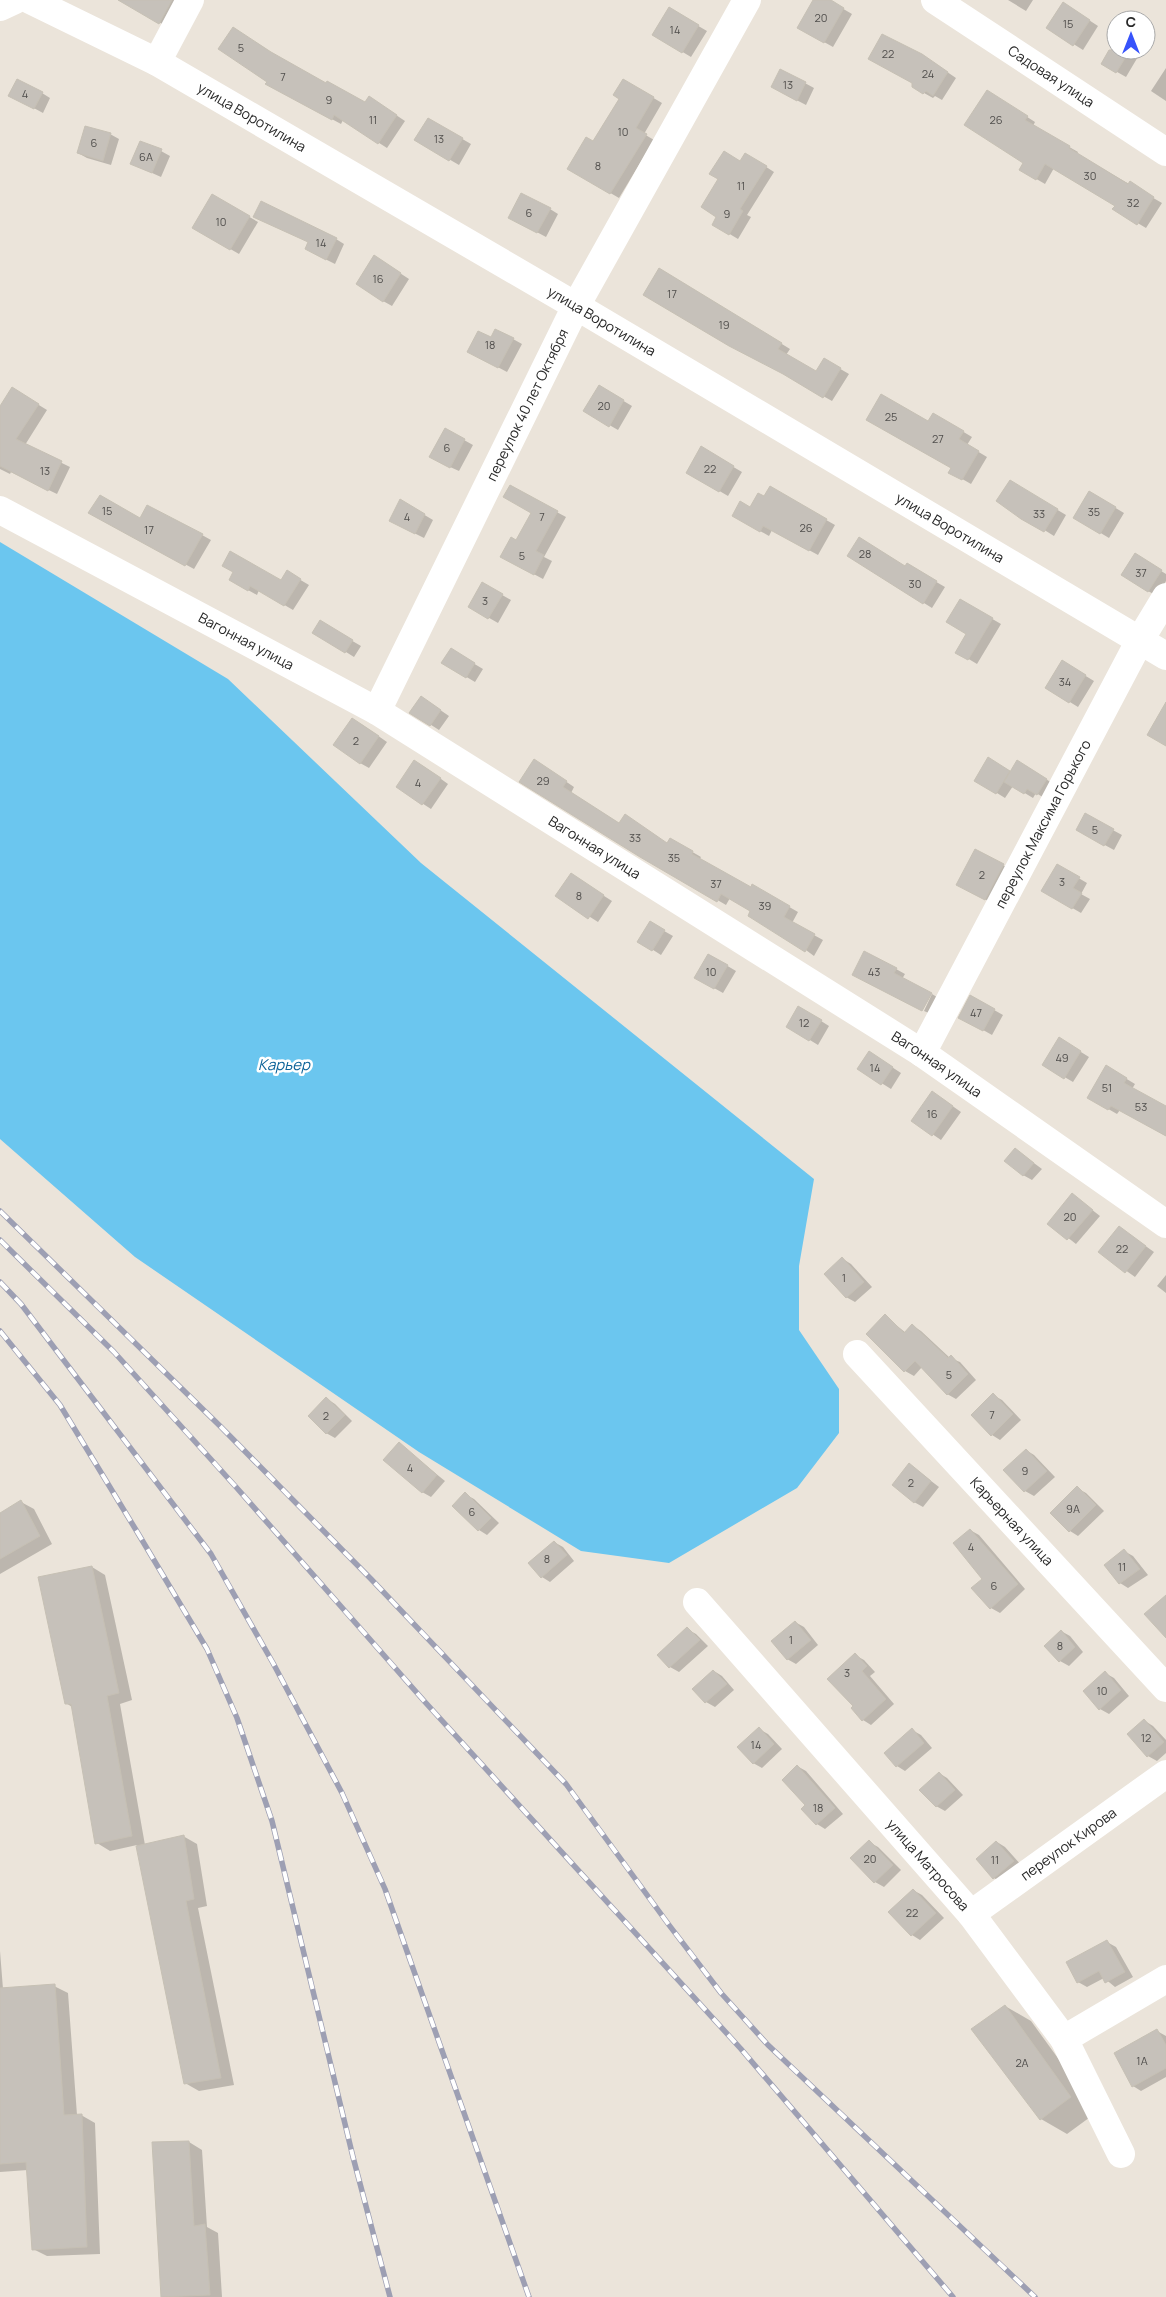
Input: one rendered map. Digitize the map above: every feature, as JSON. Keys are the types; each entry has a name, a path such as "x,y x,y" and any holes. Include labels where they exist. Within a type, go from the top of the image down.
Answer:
{"street":[{"path":"0,7 15,0"},
{"name":"улица Воротилина","path":"30,0 157,62 576,306 1166,656"},
{"path":"157,62 190,0"},
{"name":"переулок 40 лет Октября","path":"377,711 576,306 747,0"},
{"name":"Садовая улица","path":"935,0 1166,152"},
{"name":"Вагонная улица","path":"0,510 377,711 922,1053 1166,1224"},
{"name":"переулок Максима Горького","path":"922,1053 1140,640 1166,597"},
{"name":"Карьерная улица","path":"857,1354 1166,1688"},
{"name":"улица Матросова","path":"697,1602 971,1914 1064,2039 1121,2154"},
{"name":"переулок Кирова","path":"971,1914 1166,1774"},
{"path":"1064,2039 1166,1979"}],"water":[{"name":"Карьер","path":"0,542 228,679 421,863 814,1179 799,1266 799,1330 839,1389 839,1433 797,1488 669,1563 581,1551 419,1452 135,1257 0,1139"}],"building":[{"path":"118,0 172,0 159,24"},
{"path":"813,0 831,0 844,8 824,43 797,28"},
{"path":"1063,2 1090,20 1073,46 1046,28"},
{"path":"669,7 699,25 682,53 652,35"},
{"path":"233,27 271,52 326,83 327,81 365,102 369,96 397,115 378,144 334,115 332,120 265,84 267,82 218,49"},
{"path":"882,34 922,54 948,72 933,96 926,91 923,94 912,87 912,83 868,59"},
{"path":"1106,55 1106,60 1124,60 1116,73 1101,64"},
{"path":"780,69 806,82 797,101 771,87"},
{"path":"17,79 43,92 34,109 8,96"},
{"path":"623,79 654,97 636,128 647,134 610,194 567,169 586,137 593,141 619,99 613,95"},
{"path":"987,90 1028,116 1025,120 1070,146 1069,148 1128,184 1130,181 1154,197 1137,225 1112,209 1115,206 1045,164 1036,180 1019,170 1023,163 964,125"},
{"path":"428,118 463,138 449,161 414,140"},
{"path":"85,126 111,133 103,161 77,153"},
{"path":"140,141 162,149 152,173 130,164"},
{"path":"724,151 740,161 745,153 767,166 740,209 743,211 729,235 712,225 716,217 701,207 718,179 709,174"},
{"path":"521,193 551,208 537,233 508,218"},
{"path":"212,194 250,216 230,250 192,228"},
{"path":"261,201 337,238 326,260 305,249 308,242 253,217"},
{"path":"374,255 401,273 383,302 356,284"},
{"path":"659,268 782,343 778,349 816,371 824,358 841,368 823,398 783,374 729,346 643,295"},
{"path":"495,329 514,338 498,368 467,352 478,331 491,337"},
{"path":"599,385 624,400 609,427 583,411"},
{"path":"12,387 39,404 16,439 62,461 48,491 0,466 0,406"},
{"path":"881,394 928,421 933,413 964,431 959,439 979,451 962,480 948,473 951,468 866,420"},
{"path":"445,428 465,439 450,468 429,457"},
{"path":"701,446 734,466 719,492 686,473"},
{"path":"1010,480 1058,509 1044,532 1021,519 996,501"},
{"path":"510,485 558,511 536,551 544,555 534,575 500,557 511,537 516,540 531,513 503,497"},
{"path":"770,486 827,519 809,551 763,526 760,532 732,516 740,501 750,507 758,493 764,496"},
{"path":"1089,491 1116,507 1100,534 1073,518"},
{"path":"100,495 140,518 147,505 203,534 185,566 88,513"},
{"path":"400,499 425,514 415,534 389,521"},
{"path":"859,537 905,566 907,563 937,581 923,604 847,556"},
{"path":"230,551 281,580 287,570 301,579 284,606 250,586 248,591 229,580 233,572 222,566"},
{"path":"1135,553 1162,570 1148,592 1121,575"},
{"path":"482,582 503,594 488,619 468,607"},
{"path":"960,599 993,618 968,660 955,653 966,634 946,622"},
{"path":"320,620 353,640 345,653 312,633"},
{"path":"451,648 475,663 466,678 441,663"},
{"path":"1062,660 1086,675 1069,703 1045,688"},
{"path":"421,696 441,710 430,726 409,713"},
{"path":"1166,702 1166,746 1147,735"},
{"path":"352,718 379,736 360,764 333,745"},
{"path":"988,757 1010,771 996,794 974,781"},
{"path":"534,759 567,781 563,787 619,823 625,814 667,843 670,838 693,851 692,854 751,887 752,884 790,906 784,917 815,934 805,952 748,916 750,911 721,894 717,902 519,782"},
{"path":"414,760 441,778 422,805 396,787"},
{"path":"1017,760 1047,779 1037,795 1027,789 1024,794 1004,782"},
{"path":"1085,813 1114,829 1104,846 1076,830"},
{"path":"975,849 1004,864 985,900 956,885"},
{"path":"1057,864 1080,877 1073,888 1082,893 1072,909 1041,891"},
{"path":"571,873 604,895 588,919 555,896"},
{"path":"650,921 665,930 652,951 637,942"},
{"path":"864,951 897,968 894,973 932,993 922,1011 852,975"},
{"path":"708,954 728,965 714,989 694,978"},
{"path":"970,995 995,1009 983,1031 958,1018"},
{"path":"798,1006 822,1020 809,1041 786,1027"},
{"path":"1059,1037 1081,1051 1064,1079 1042,1065"},
{"path":"869,1051 893,1067 881,1085 857,1069"},
{"path":"1106,1065 1127,1078 1124,1083 1166,1106 1166,1136 1111,1106 1108,1110 1087,1098"},
{"path":"932,1091 953,1106 932,1136 911,1121"},
{"path":"1015,1148 1034,1163 1023,1176 1004,1161"},
{"path":"1072,1193 1093,1210 1067,1240 1047,1224"},
{"path":"1119,1226 1146,1246 1125,1273 1098,1252"},
{"path":"842,1257 864,1282 846,1298 824,1274"},
{"path":"885,1314 904,1333 912,1324 948,1358 951,1355 968,1374 947,1395 915,1361 904,1372 866,1334"},
{"path":"993,1393 1013,1414 991,1436 971,1415"},
{"path":"326,1397 345,1415 326,1434 308,1416"},
{"path":"399,1442 437,1475 422,1493 383,1460"},
{"path":"1026,1449 1047,1471 1024,1492 1003,1470"},
{"path":"909,1463 931,1481 914,1503 892,1485"},
{"path":"1077,1486 1096,1505 1069,1532 1050,1513"},
{"path":"465,1492 491,1518 478,1531 452,1506"},
{"path":"21,1500 40,1536 0,1559 0,1513"},
{"path":"970,1529 1018,1584 990,1609 971,1588 982,1579 953,1543"},
{"path":"554,1541 567,1555 541,1578 528,1563"},
{"path":"1124,1549 1140,1569 1119,1584 1104,1565"},
{"path":"92,1566 119,1693 107,1696 132,1836 95,1844 71,1704 65,1704 38,1577"},
{"path":"1166,1595 1166,1638 1144,1614"},
{"path":"795,1621 811,1640 787,1660 771,1641"},
{"path":"687,1627 700,1640 669,1668 657,1655"},
{"path":"1061,1630 1075,1647 1059,1662 1044,1646"},
{"path":"855,1653 867,1666 862,1671 886,1699 862,1721 851,1708 853,1706 827,1679"},
{"path":"713,1670 727,1684 705,1703 692,1689"},
{"path":"1105,1671 1121,1690 1099,1710 1083,1691"},
{"path":"1144,1719 1164,1742 1147,1757 1127,1734"},
{"path":"759,1727 774,1744 753,1764 737,1747"},
{"path":"912,1728 924,1743 896,1767 884,1753"},
{"path":"797,1765 835,1808 816,1825 801,1809 805,1805 782,1780"},
{"path":"939,1772 955,1790 936,1807 919,1790"},
{"path":"184,1835 194,1899 186,1901 221,2078 184,2084 136,1846"},
{"path":"869,1840 893,1865 874,1883 850,1858"},
{"path":"996,1841 1014,1861 993,1879 976,1859"},
{"path":"913,1889 936,1913 911,1936 888,1912"},
{"path":"1107,1940 1125,1972 1105,1983 1099,1971 1077,1983 1066,1962"},
{"path":"55,1984 64,2115 82,2114 87,2247 32,2250 26,2162 0,2164 0,1988"},
{"path":"1005,2005 1071,2097 1040,2120 971,2029"},
{"path":"1157,2029 1166,2045 1166,2068 1132,2087 1114,2053"},
{"path":"189,2141 194,2226 205,2224 210,2295 161,2297 152,2142"}],"railway":[{"path":"0,1211 220,1426 371,1579 566,1784 721,1993 768,2045 1035,2297"},
{"path":"0,1240 114,1352 236,1487 425,1702 741,2049 953,2297"},
{"path":"0,1282 21,1304 211,1554 273,1663 342,1793 385,1889 529,2297"},
{"path":"0,1331 60,1405 207,1649 237,1718 272,1821 353,2157 390,2297"}]}
